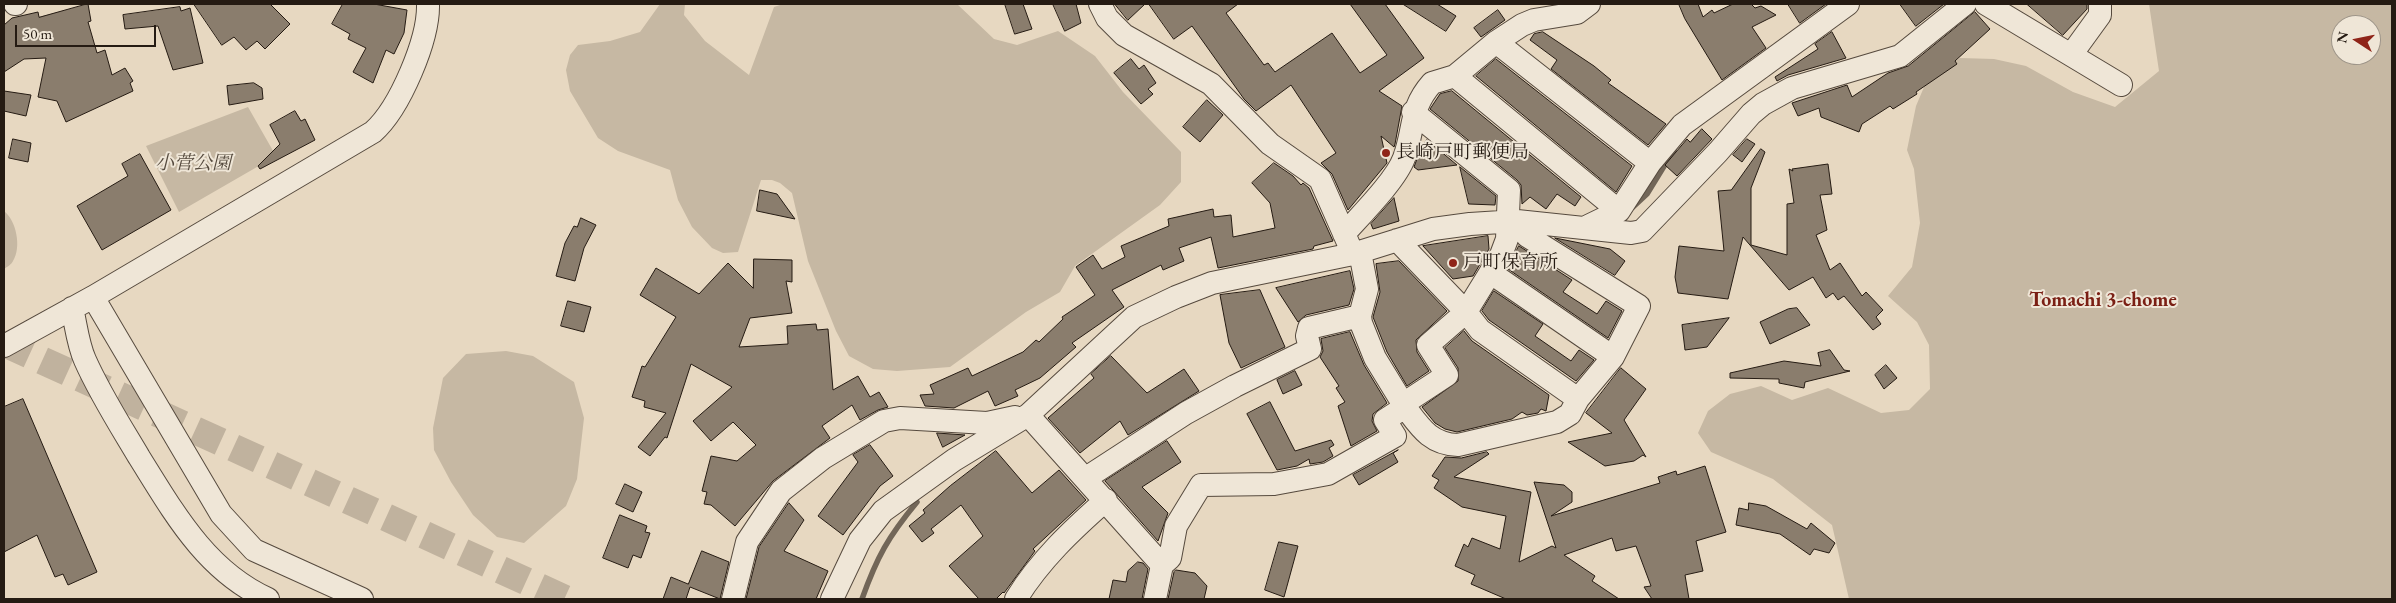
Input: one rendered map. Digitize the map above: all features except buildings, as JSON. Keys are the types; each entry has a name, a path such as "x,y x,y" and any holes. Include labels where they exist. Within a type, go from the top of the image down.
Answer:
{"street":[{"path":"4,346 374,132 384,123 411,73 428,15 428,4"},
{"path":"1100,4 1107,18 1124,35 1211,84 1270,144 1320,179 1344,234 1357,253 1367,289 1360,316 1372,351 1404,406 1425,435 1447,444 1458,445 1557,422 1570,414 1578,399 1614,357 1639,306 1527,236 1512,221"},
{"path":"1344,234 1373,203 1404,160 1411,135 1414,112 1432,83 1455,76 1496,42 1522,25 1534,20 1576,13 1589,4"},
{"path":"1584,228 1619,210 1650,163 1682,125 1848,4"},
{"path":"832,599 860,540 884,511 954,460 1028,415 1134,317 1176,297 1212,283 1357,253 1433,229 1512,221 1632,234 1642,231 1718,152 1751,114 1763,104 1792,88 1900,56 1965,4"},
{"path":"1986,4 2122,85"},
{"path":"2071,54 2100,15 2100,4"},
{"path":"1496,42 1650,163"},
{"path":"1455,76 1619,210"},
{"path":"1155,599 1162,565 1170,558 1176,526 1201,485 1274,484 1328,474 1395,436 1384,420 1447,375 1428,345 1466,312 1491,273 1507,239 1512,221 1509,190 1414,112"},
{"path":"1397,240 1466,312 1480,330 1578,399"},
{"path":"1491,273 1614,357"},
{"path":"93,296 221,514 254,550 362,599"},
{"path":"72,308 84,358 112,412 191,539 232,578 268,599"},
{"path":"1086,478 1186,413 1235,386 1310,350 1306,336 1310,328 1360,316"},
{"path":"1028,415 1106,500 1162,565"},
{"path":"732,599 747,542 781,491 823,458 884,421 900,418 987,423 1028,415"},
{"path":"1016,599 1034,571 1066,535 1106,500"}],"green space":[{"path":"660,4 685,4 684,15 705,41 749,75 774,7 783,4 957,4 994,39 1017,45 1058,31 1095,56 1123,92 1181,152 1181,182 1160,205 1075,266 1060,292 1026,312 950,367 897,371 873,369 849,356 836,331 808,261 792,193 780,183 772,180 761,180 738,252 723,253 712,248 692,227 678,200 670,170 618,151 598,138 570,91 566,70 570,55 578,45 610,41 640,32"},
{"path":"2149,4 2392,4 2392,599 1849,599 1832,525 1773,479 1711,452 1698,433 1708,411 1730,394 1761,386 1792,400 1828,388 1881,413 1909,410 1930,389 1929,345 1917,322 1888,296 1912,267 1920,223 1914,169 1907,150 1916,106 1927,80 1960,58 1994,59 2026,66 2073,92 2115,107 2159,71"},
{"name":"小菅公園","path":"248,107 276,156 179,212 146,146"},
{"path":"4,211 12,221 16,234 17,249 13,261 4,269"},
{"path":"506,351 533,356 574,382 584,418 577,479 566,506 524,543 497,537 473,515 451,482 434,450 433,428 443,378 466,354"}],"waterway":[{"path":"1633,207 1647,194 1674,150"},
{"path":"862,599 884,548 917,502"}],"tunnel":[{"path":"4,343 565,599"}],"place":[{"name":"長崎戸町郵便局","path":"1386,153"},
{"name":"戸町保育所","path":"1453,263"}],"district":[{"name":"Tomachi 3-chome","path":"2103,301"}]}
